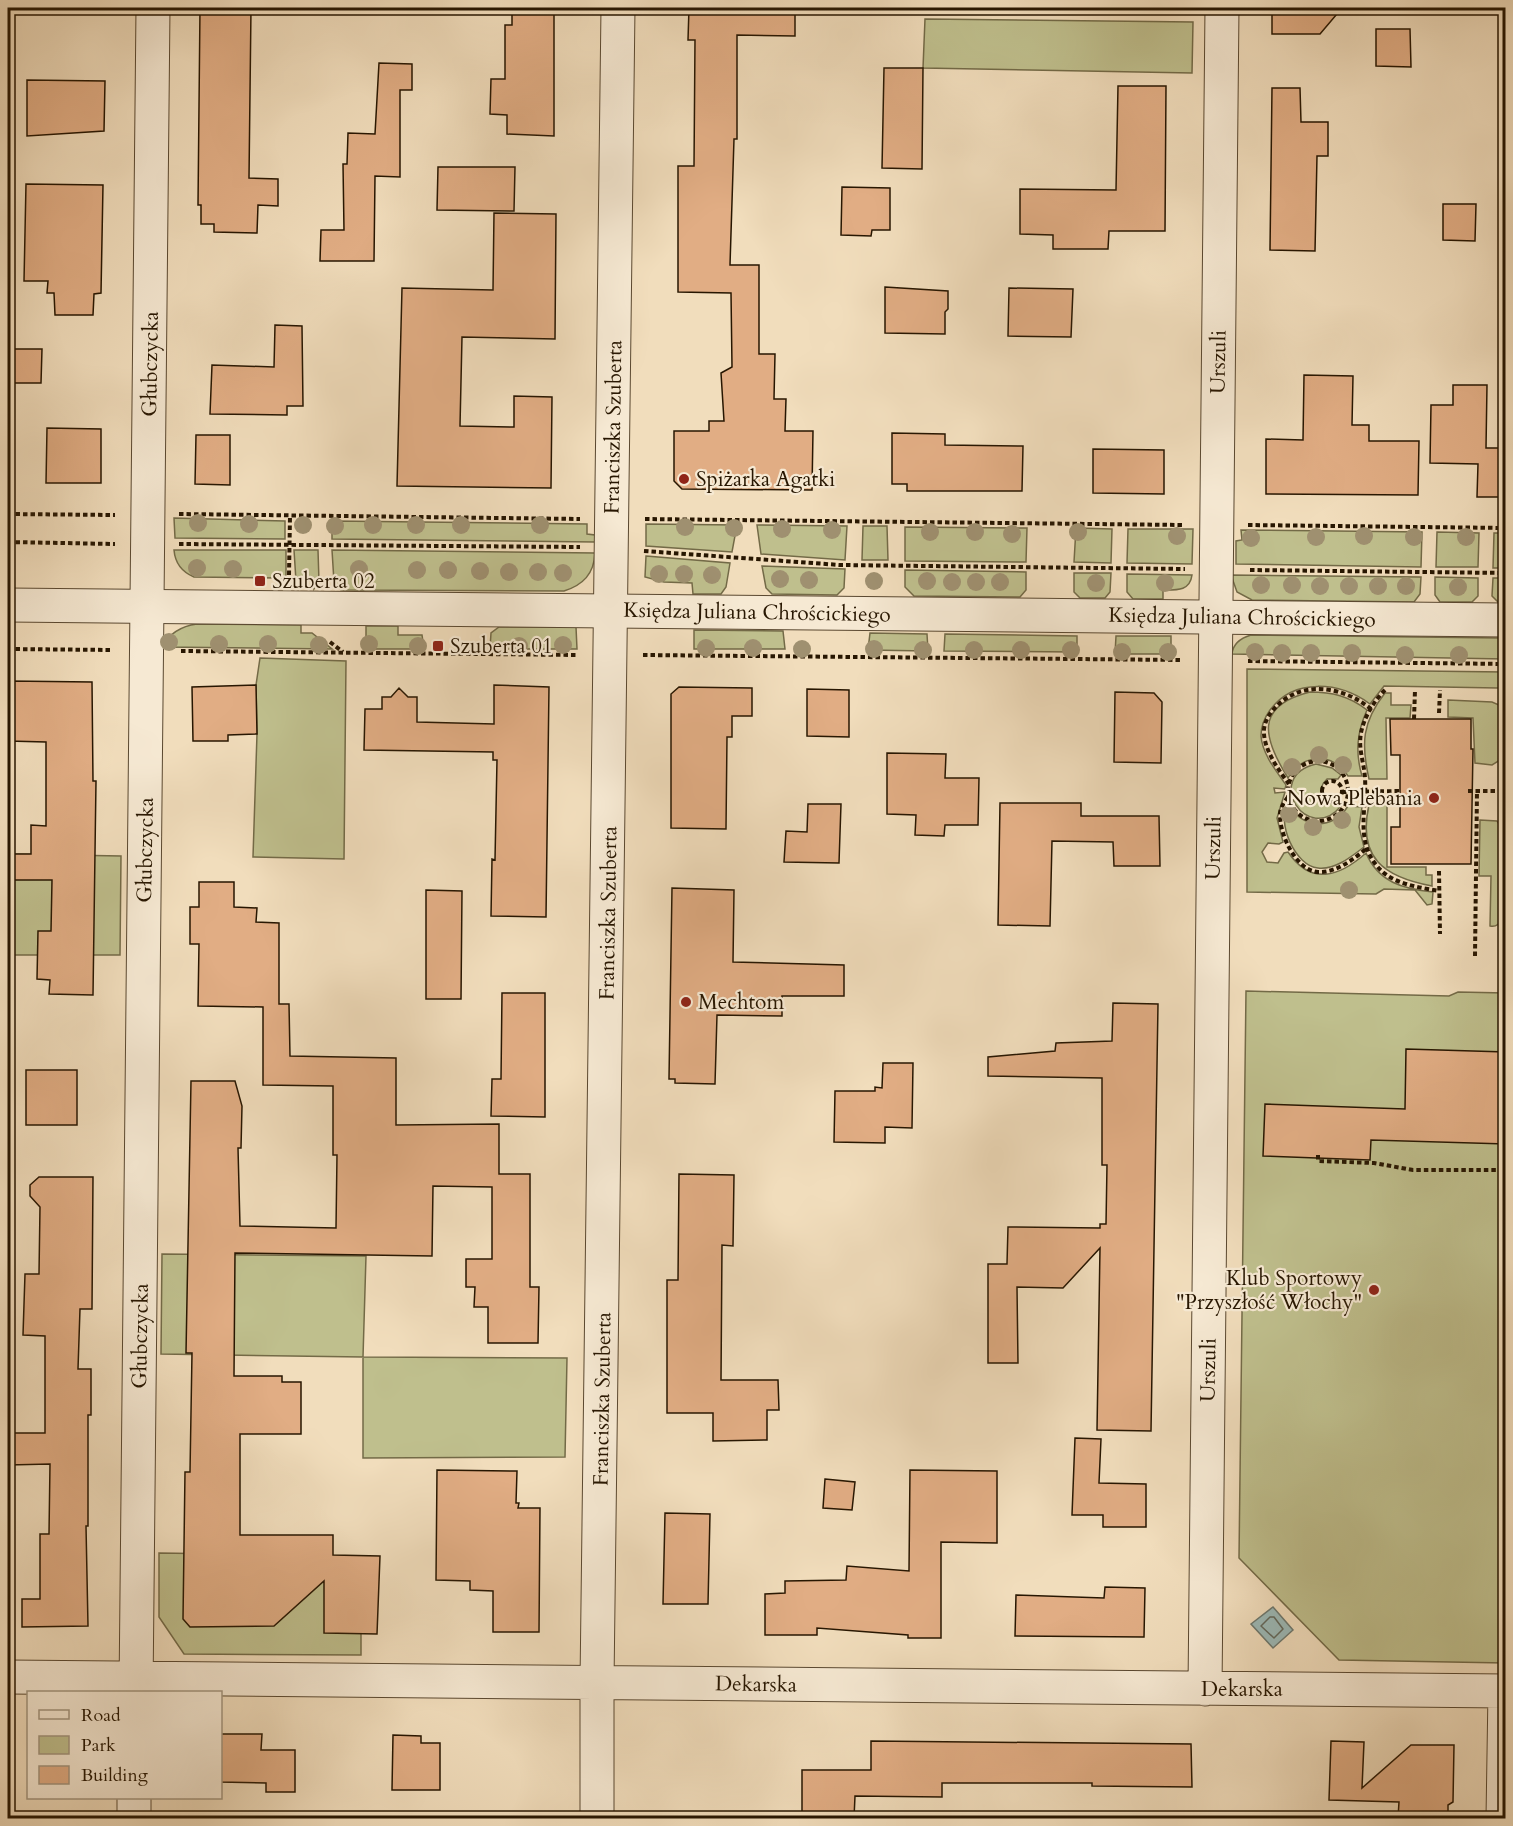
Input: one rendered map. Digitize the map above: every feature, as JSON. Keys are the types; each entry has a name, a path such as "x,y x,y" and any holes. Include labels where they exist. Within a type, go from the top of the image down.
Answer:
{"street":[{"name":"Głubczycka","path":"136,1685 153,8"},
{"name":"Franciszka Szuberta","path":"597,1818 618,8"},
{"name":"Urszuli","path":"1205,1689 1222,8"},
{"name":"Księdza Juliana Chrościckiego","path":"8,604 1506,620"},
{"name":"Dekarska","path":"8,1677 136,1685 597,1683 1505,1691"},
{"path":"1503,1818 1505,1691"},
{"path":"134,1799 134,1818"}],"path":[{"path":"8,514 290,545 584,548"},
{"path":"8,542 148,530 165,514 588,519"},
{"path":"290,516 290,584"},
{"path":"643,519 1186,525"},
{"path":"1237,525 1506,528"},
{"path":"642,540 642,560"},
{"path":"634,550 840,565 1196,569"},
{"path":"1243,570 1506,573"},
{"path":"8,649 588,655"},
{"path":"636,655 1186,660"},
{"path":"1244,661 1506,664"},
{"path":"1289,784 1273,759 1264,737 1268,717 1278,704 1302,691 1326,689 1350,694 1371,709"},
{"path":"1385,690 1366,717 1360,738 1361,760 1365,776 1362,827 1367,848 1377,867 1390,877 1439,891"},
{"path":"1414,719 1415,690"},
{"path":"1439,713 1440,690"},
{"path":"1288,797 1297,813 1306,819 1318,822 1330,819 1340,813 1349,791 1346,779 1339,769 1322,761 1304,765 1294,773 1289,784 1288,797 1282,807 1281,827 1294,856 1306,867 1317,872 1331,870 1349,862 1367,848"},
{"path":"1342,792 1340,785 1331,781 1326,784 1322,793 1326,799 1331,801 1337,800 1342,792 1400,791"},
{"path":"1468,791 1506,791"},
{"path":"1475,956 1477,791"},
{"path":"1439,871 1440,934"},
{"path":"1318,1155 1318,1161 1374,1163 1413,1170 1506,1170"}],"green space":[{"path":"925,19 1193,22 1192,73 923,68"},
{"path":"174,518 285,521 285,539 175,538"},
{"path":"332,521 587,524 587,534 595,535 595,542 332,539"},
{"path":"646,524 737,525 732,552 646,546"},
{"path":"757,525 847,526 845,560 761,554"},
{"path":"863,526 887,526 888,560 862,560"},
{"path":"905,527 1027,528 1026,562 905,561"},
{"path":"1076,528 1112,529 1111,563 1074,562"},
{"path":"1128,529 1193,529 1192,564 1127,563"},
{"path":"1241,530 1422,532 1421,567 1236,564 1236,541 1242,540"},
{"path":"1437,532 1479,533 1478,567 1436,567"},
{"path":"1494,533 1505,533 1505,568 1493,568"},
{"path":"174,550 286,550 286,575 283,578 194,577 180,566"},
{"path":"294,550 318,550 319,582 314,589 314,581 296,581"},
{"path":"332,550 595,553 590,573 586,578 564,591 341,590 334,582"},
{"path":"646,556 730,563 726,587 721,594 693,594 692,583 664,582 645,577"},
{"path":"762,566 845,569 844,588 837,595 772,594 766,588"},
{"path":"905,570 1026,572 1026,590 1020,597 914,596 905,587"},
{"path":"1074,573 1111,573 1110,592 1105,598 1080,598 1074,592"},
{"path":"1127,574 1192,575 1186,587 1163,590 1163,599 1133,599 1127,592"},
{"path":"1231,575 1421,577 1420,594 1414,602 1252,600 1237,592"},
{"path":"1435,577 1478,578 1478,596 1472,602 1440,602 1435,595"},
{"path":"1493,578 1505,578 1505,602 1498,602 1492,596"},
{"path":"197,624 301,625 301,633 312,633 332,649 162,647 177,631"},
{"path":"366,626 398,626 398,635 422,635 424,649 366,649"},
{"path":"499,627 576,627 577,649 490,649 491,633"},
{"path":"694,630 783,631 785,649 694,649"},
{"path":"870,633 927,634 928,651 868,650"},
{"path":"945,634 1077,636 1077,652 944,651"},
{"path":"1251,635 1501,638 1505,640 1505,659 1232,654 1238,642"},
{"path":"1116,636 1171,636 1171,654 1115,654"},
{"path":"260,658 346,661 344,859 253,857 257,734 256,685"},
{"path":"1247,669 1505,672 1505,682 1498,688 1384,686 1370,704 1345,691 1318,686 1304,688 1280,699 1265,719 1261,736 1264,749 1286,785 1285,789 1274,788 1275,793 1285,792 1277,818 1283,842 1268,843 1262,852 1267,862 1278,863 1284,853 1288,852 1306,870 1316,874 1326,874 1346,868 1366,853 1377,871 1393,882 1412,889 1433,892 1432,904 1427,905 1415,890 1384,889 1376,894 1247,892"},
{"path":"1310,692 1340,696 1354,701 1367,710 1358,742 1358,759 1362,776 1348,776 1334,763 1326,759 1318,759 1301,764 1288,778 1273,750 1269,737 1269,725 1272,715 1279,706 1292,698"},
{"path":"1385,693 1391,693 1391,705 1411,705 1410,718 1386,718 1387,779 1369,779 1364,744 1365,734 1372,714"},
{"path":"1448,700 1492,702 1499,705 1501,711 1500,760 1492,765 1475,763 1473,718 1448,717"},
{"path":"1316,764 1332,768 1341,775 1338,779 1327,779 1323,783 1321,792 1324,800 1332,804 1338,803 1341,806 1328,816 1316,818 1304,814 1296,805 1291,794 1292,782 1300,771"},
{"path":"1288,803 1300,818 1317,824 1334,820 1348,806 1362,807 1359,827 1364,847 1343,862 1331,867 1318,868 1310,865 1295,852 1286,831 1284,821"},
{"path":"1387,804 1387,867 1426,867 1426,875 1432,875 1432,886 1400,877 1378,862 1371,852 1366,823 1369,805"},
{"path":"1480,820 1497,821 1502,828 1501,920 1494,926 1490,926 1491,876 1479,876"},
{"path":"8,854 121,856 120,955 8,955"},
{"name":"Klub Sportowy \"Przyszłość Włochy\"","path":"1246,991 1449,996 1458,992 1505,993 1505,1663 1339,1660 1239,1558"},
{"path":"162,1254 366,1256 363,1357 161,1354"},
{"path":"363,1357 567,1358 565,1457 363,1458"},
{"path":"159,1553 361,1556 361,1655 184,1654 159,1617"}],"water":[{"path":"1273,1607 1293,1630 1273,1648 1251,1624"}],"building":[{"path":"200,8 251,8 249,178 278,179 278,206 258,205 257,233 214,232 214,224 201,224 201,205 198,205"},
{"path":"512,8 554,8 554,136 507,134 507,115 490,114 491,79 505,79 505,25 512,25"},
{"path":"689,8 795,8 795,36 737,35 737,139 734,139 730,265 759,265 759,354 775,354 774,399 786,399 785,431 813,431 812,490 682,489 674,481 674,431 709,431 709,421 724,421 721,373 732,367 731,293 678,292 678,166 694,166 695,40 688,40"},
{"path":"1272,8 1342,8 1320,34 1272,34"},
{"path":"1376,29 1410,29 1411,67 1376,66"},
{"path":"379,63 412,64 412,90 400,90 400,177 375,176 374,261 320,261 321,230 344,230 343,164 347,164 348,133 375,134"},
{"path":"884,68 923,68 922,169 882,168"},
{"path":"27,80 105,81 104,131 27,136"},
{"path":"1118,86 1166,86 1165,231 1109,231 1108,249 1053,249 1053,235 1020,234 1020,189 1116,190"},
{"path":"1272,88 1300,88 1301,122 1328,122 1328,156 1317,156 1315,251 1270,250"},
{"path":"438,167 515,167 514,211 437,210"},
{"path":"26,184 103,185 101,293 94,294 93,315 55,315 54,293 47,293 48,281 24,281"},
{"path":"842,187 890,188 890,230 872,230 871,236 841,235"},
{"path":"1443,204 1476,204 1475,241 1443,240"},
{"path":"494,213 556,214 555,339 462,337 460,426 514,427 514,396 552,397 551,488 397,486 402,288 493,290"},
{"path":"885,287 948,291 945,334 885,333"},
{"path":"1009,288 1073,289 1071,337 1008,336"},
{"path":"275,325 302,326 303,406 287,406 287,415 210,414 212,365 274,367"},
{"path":"8,349 42,349 41,383 8,383"},
{"path":"1304,375 1353,376 1352,425 1369,425 1369,441 1419,441 1418,495 1266,494 1266,439 1303,440"},
{"path":"1453,385 1487,385 1486,448 1506,448 1506,497 1477,497 1478,464 1430,463 1431,405 1453,405"},
{"path":"47,428 101,429 101,483 46,483"},
{"path":"892,433 945,434 945,445 1023,446 1022,491 907,491 907,484 892,484"},
{"path":"196,435 230,435 230,485 195,484"},
{"path":"1093,449 1164,450 1164,494 1093,493"},
{"path":"8,681 92,682 93,781 96,781 93,995 49,994 50,980 37,979 38,931 51,931 52,880 10,880 10,854 31,854 31,825 46,826 46,742 8,741"},
{"path":"256,685 257,734 228,735 228,741 193,741 192,687"},
{"path":"494,685 549,687 546,917 491,916 492,859 495,860 497,760 493,760 493,752 364,750 365,709 382,709 382,697 391,697 399,688 408,697 417,697 417,722 494,724"},
{"path":"679,687 752,688 752,716 732,716 732,737 727,737 726,829 671,828 671,694"},
{"path":"807,689 849,690 849,737 807,736"},
{"path":"1115,692 1154,693 1162,702 1161,763 1114,762"},
{"name":"Nowa Plebania","path":"1390,719 1471,719 1471,749 1473,749 1471,864 1391,864 1391,827 1400,827 1400,755 1391,755"},
{"path":"887,753 946,754 945,778 979,778 978,825 945,825 944,836 915,835 916,815 887,814"},
{"path":"1000,803 1081,803 1081,816 1159,816 1160,866 1114,866 1113,842 1052,841 1050,926 998,925"},
{"path":"808,804 841,804 839,863 784,862 786,831 807,832"},
{"path":"199,882 234,882 234,907 257,908 256,922 279,923 279,1004 289,1004 290,1056 396,1058 396,1125 499,1124 499,1174 530,1174 530,1287 539,1287 538,1343 488,1343 488,1307 474,1307 475,1287 466,1287 466,1259 492,1259 492,1187 433,1186 432,1256 235,1253 234,1376 282,1376 282,1382 301,1382 301,1434 240,1434 240,1535 333,1535 333,1555 380,1556 377,1634 324,1633 324,1581 274,1626 190,1627 183,1619 185,1472 190,1472 192,1353 186,1353 191,1081 235,1081 242,1106 241,1148 238,1148 240,1226 336,1228 337,1155 333,1155 333,1086 263,1085 263,1007 198,1006 199,944 190,944 190,907 199,907"},
{"path":"672,888 734,890 733,962 844,965 844,996 782,996 782,1016 717,1015 715,1084 675,1083 675,1079 669,1079"},
{"path":"426,890 462,891 461,999 426,999"},
{"path":"502,993 545,993 545,1117 491,1116 492,1079 501,1079"},
{"path":"1113,1003 1158,1004 1151,1431 1097,1430 1100,1248 1063,1288 1017,1287 1018,1363 988,1363 988,1264 1007,1264 1008,1227 1100,1228 1100,1224 1106,1224 1107,1165 1102,1165 1102,1078 988,1076 988,1057 1055,1051 1056,1043 1112,1041"},
{"path":"1406,1049 1506,1052 1506,1144 1371,1140 1370,1160 1263,1156 1265,1104 1405,1109"},
{"path":"883,1063 913,1063 912,1128 885,1127 885,1143 834,1142 835,1091 875,1091 875,1087 882,1088"},
{"path":"26,1070 77,1070 77,1125 26,1125"},
{"path":"679,1174 734,1175 733,1246 722,1245 721,1380 778,1380 779,1410 767,1410 767,1440 713,1441 713,1413 667,1413 667,1280 678,1280"},
{"path":"39,1177 93,1177 92,1309 80,1309 78,1369 91,1369 91,1415 88,1415 88,1526 86,1526 88,1626 22,1627 22,1599 40,1599 40,1534 49,1534 50,1464 8,1465 9,1433 45,1433 45,1336 23,1335 25,1274 39,1274 40,1207 30,1196 30,1185"},
{"path":"1075,1438 1101,1439 1099,1483 1146,1484 1146,1527 1103,1527 1103,1515 1072,1515"},
{"path":"437,1470 517,1471 516,1503 519,1503 518,1508 540,1508 539,1632 493,1632 493,1591 470,1590 470,1581 436,1580"},
{"path":"910,1470 997,1471 997,1543 941,1542 941,1638 908,1638 908,1635 817,1628 817,1635 765,1635 765,1594 785,1593 785,1581 846,1580 847,1566 909,1571"},
{"path":"825,1479 855,1482 852,1510 823,1508"},
{"path":"665,1513 710,1514 708,1604 663,1604"},
{"path":"1105,1587 1145,1588 1144,1637 1015,1636 1016,1595 1104,1598"},
{"path":"222,1734 262,1734 261,1750 295,1750 295,1792 266,1792 266,1783 222,1782"},
{"path":"393,1735 421,1736 421,1743 440,1743 440,1790 392,1790"},
{"path":"871,1741 1191,1744 1192,1787 1092,1786 1092,1783 942,1783 942,1797 855,1796 854,1818 829,1818 829,1812 802,1812 802,1770 871,1770"},
{"path":"1331,1741 1364,1742 1362,1788 1411,1745 1454,1745 1453,1802 1448,1805 1448,1818 1398,1818 1399,1802 1329,1800"}],"place":[{"name":"Spiżarka Agatki","path":"684,479"},
{"name":"Szuberta 02","path":"260,581"},
{"name":"Szuberta 01","path":"438,646"},
{"name":"Nowa Plebania","path":"1434,798"},
{"name":"Mechtom","path":"686,1002"},
{"name":"Klub Sportowy \"Przyszłość Włochy\"","path":"1374,1290"}]}
